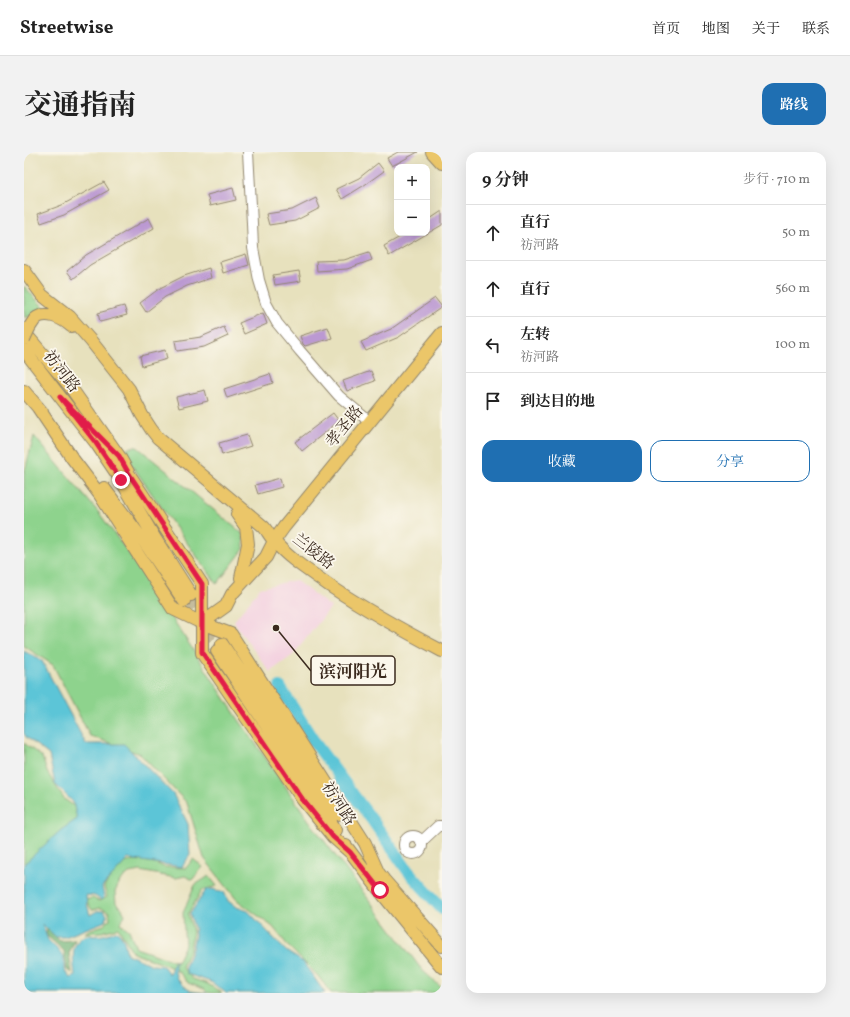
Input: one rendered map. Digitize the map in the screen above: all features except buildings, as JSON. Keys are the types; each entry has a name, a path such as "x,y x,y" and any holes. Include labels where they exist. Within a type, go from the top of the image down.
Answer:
{"main road":[{"path":"432,152 442,163"},
{"path":"24,270 42,295 70,317 96,347 129,389 142,415 158,438 264,527 274,541"},
{"path":"274,541 259,532 153,442 127,392 83,339 65,320 53,316 42,315 34,320 26,333 69,385 119,456 129,474 202,584 202,652 303,800 333,837 350,852"},
{"name":"孝圣路","path":"202,623 220,600 274,541 442,333"},
{"name":"孝圣路","path":"202,623 226,606 232,594 266,557 274,541 287,530 442,340"},
{"name":"祊河路","path":"24,350 96,443 121,480 187,598 101,484 24,392"},
{"path":"60,397 119,456"},
{"name":"祊河路","path":"37,406 72,458 100,494 173,609 202,623 231,634 365,843 378,872"},
{"path":"237,514 246,527 248,544 241,578"},
{"name":"兰陵路","path":"274,541 289,548 362,599 442,644"},
{"name":"兰陵路","path":"274,541 285,553 301,566 341,593 384,620 442,651"},
{"name":"祊河路","path":"442,946 378,872 220,648 350,852 442,967"}],"street":[{"path":"248,152 253,248 259,280 266,303 277,323 300,351 339,396 369,422"},
{"path":"421,842 438,826 442,826"}],"shaded area":[{"path":"295,580 331,607 293,655 270,672 234,621 260,588"}],"green space":[{"path":"24,286 46,310 25,318"},
{"path":"34,436 99,513 136,563 239,720 310,822 422,970 442,988 442,993 331,993 318,976 289,947 273,927 237,900 204,858 187,803 140,754 90,736 53,665 24,646 24,474"},
{"path":"132,447 137,447 141,450 243,534 244,549 217,584 122,451"},
{"path":"24,743 42,757 47,772 64,799 80,810 82,822 24,864"},
{"path":"144,858 164,867 186,868 193,859 203,867 192,880 185,876 176,878 140,871 129,873 120,881 115,892 116,903 125,915 120,923 129,930 136,948 177,962 185,945 183,913 195,885 209,876 217,886 202,890 188,914 193,932 190,949 182,967 193,979 208,984 222,993 208,993 204,989 188,983 179,972 166,965 133,953 118,928 102,932 85,933 89,930 104,925 110,919 109,912 101,908 92,910 86,900 92,898 99,901 107,897 104,887 119,864"},
{"path":"47,928 60,941 75,940 69,953 72,973 67,970 64,951 46,935"}],"water":[{"path":"24,651 42,661 86,744 124,744 173,794 188,824 190,855 182,867 128,859 102,887 104,897 101,900 95,896 86,895 90,915 97,911 104,911 107,915 106,921 65,937 56,937 42,924 48,940 64,957 64,970 70,978 75,976 73,958 75,946 82,938 88,935 103,935 116,931 121,935 127,954 152,965 163,966 169,974 175,960 175,972 177,979 190,991 207,993 24,993 24,864 61,830 77,819 73,802 55,784 49,755 26,737 24,733"},
{"path":"212,889 224,892 228,901 236,907 248,911 286,951 303,962 325,993 226,993 211,982 187,974 185,967 192,949 195,935 190,914 206,890"}],"waterway":[{"path":"280,687 315,743 408,871 442,909"}],"tunnel":[{"path":"191,595 222,644"},
{"path":"184,601 217,651"}],"place":[{"name":"滨河阳光","path":"276,628"}],"route":[{"path":"121,480 96,443 60,397 119,456 129,474 202,584 202,652 303,800 333,837 350,852 380,890"}]}
